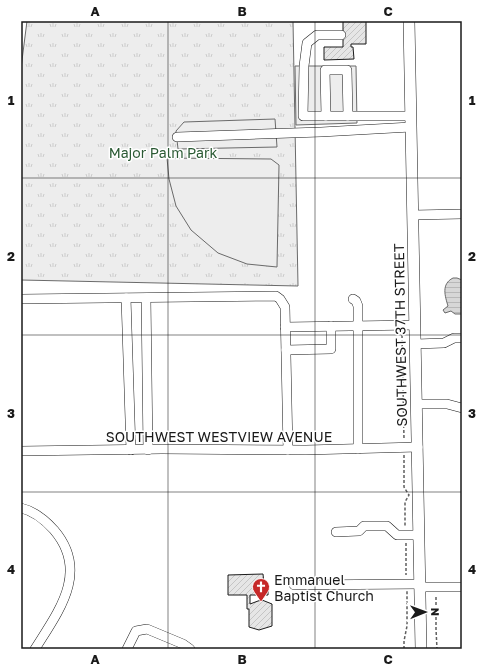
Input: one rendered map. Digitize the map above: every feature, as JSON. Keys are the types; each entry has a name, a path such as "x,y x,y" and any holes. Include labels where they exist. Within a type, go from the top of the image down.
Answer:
{"main road":[{"name":"SOUTHWEST 37TH STREET","path":"409,21 421,649"}],"street":[{"path":"342,35 317,35 307,43 304,66 304,116 348,116 411,122"},
{"path":"326,116 325,70 347,70 348,116"},
{"path":"177,137 321,132 411,122"},
{"path":"413,215 462,214"},
{"path":"21,299 276,296 283,302 285,307 288,450"},
{"path":"126,298 131,450"},
{"path":"146,298 148,450"},
{"path":"353,299 356,300 358,306 358,449"},
{"path":"285,327 415,325"},
{"path":"286,350 331,349 331,326"},
{"path":"416,344 444,343 454,338 462,338"},
{"path":"417,404 447,404 462,408"},
{"name":"SOUTHWEST WESTVIEW AVENUE","path":"21,451 418,448"},
{"path":"21,508 30,511 49,524 57,534 67,555 70,574 66,597 35,649"},
{"path":"336,532 359,531 364,526 387,526 397,535 419,535"},
{"path":"294,586 407,584 462,588"},
{"path":"127,649 136,631 147,629 183,644 190,649"}],"path":[{"path":"402,335 404,487 408,495 405,502 407,626 404,649"},
{"path":"436,598 437,649"}],"green space":[{"name":"Major Palm Park","path":"27,21 293,21 298,286 21,280 21,68"}],"shaded area":[{"path":"295,66 356,66 357,123 296,125"},
{"path":"275,119 277,147 178,149 176,131 184,122"},
{"path":"167,158 271,159 279,165 277,267 247,264 218,253 191,230 176,206 169,179"},
{"path":"453,278 462,280 462,314 455,314 451,311 445,313 443,310 448,306 445,287"}],"building":[{"path":"343,21 366,21 366,44 351,44 351,47 353,47 354,59 324,60 324,47 343,47"},
{"name":"Emmanuel Baptist Church","path":"263,574 264,584 268,585 268,595 250,595 250,604 262,600 272,604 272,626 259,630 249,627 247,595 228,595 228,575"}],"place":[{"name":"Emmanuel Baptist Church","path":"261,602"}]}
